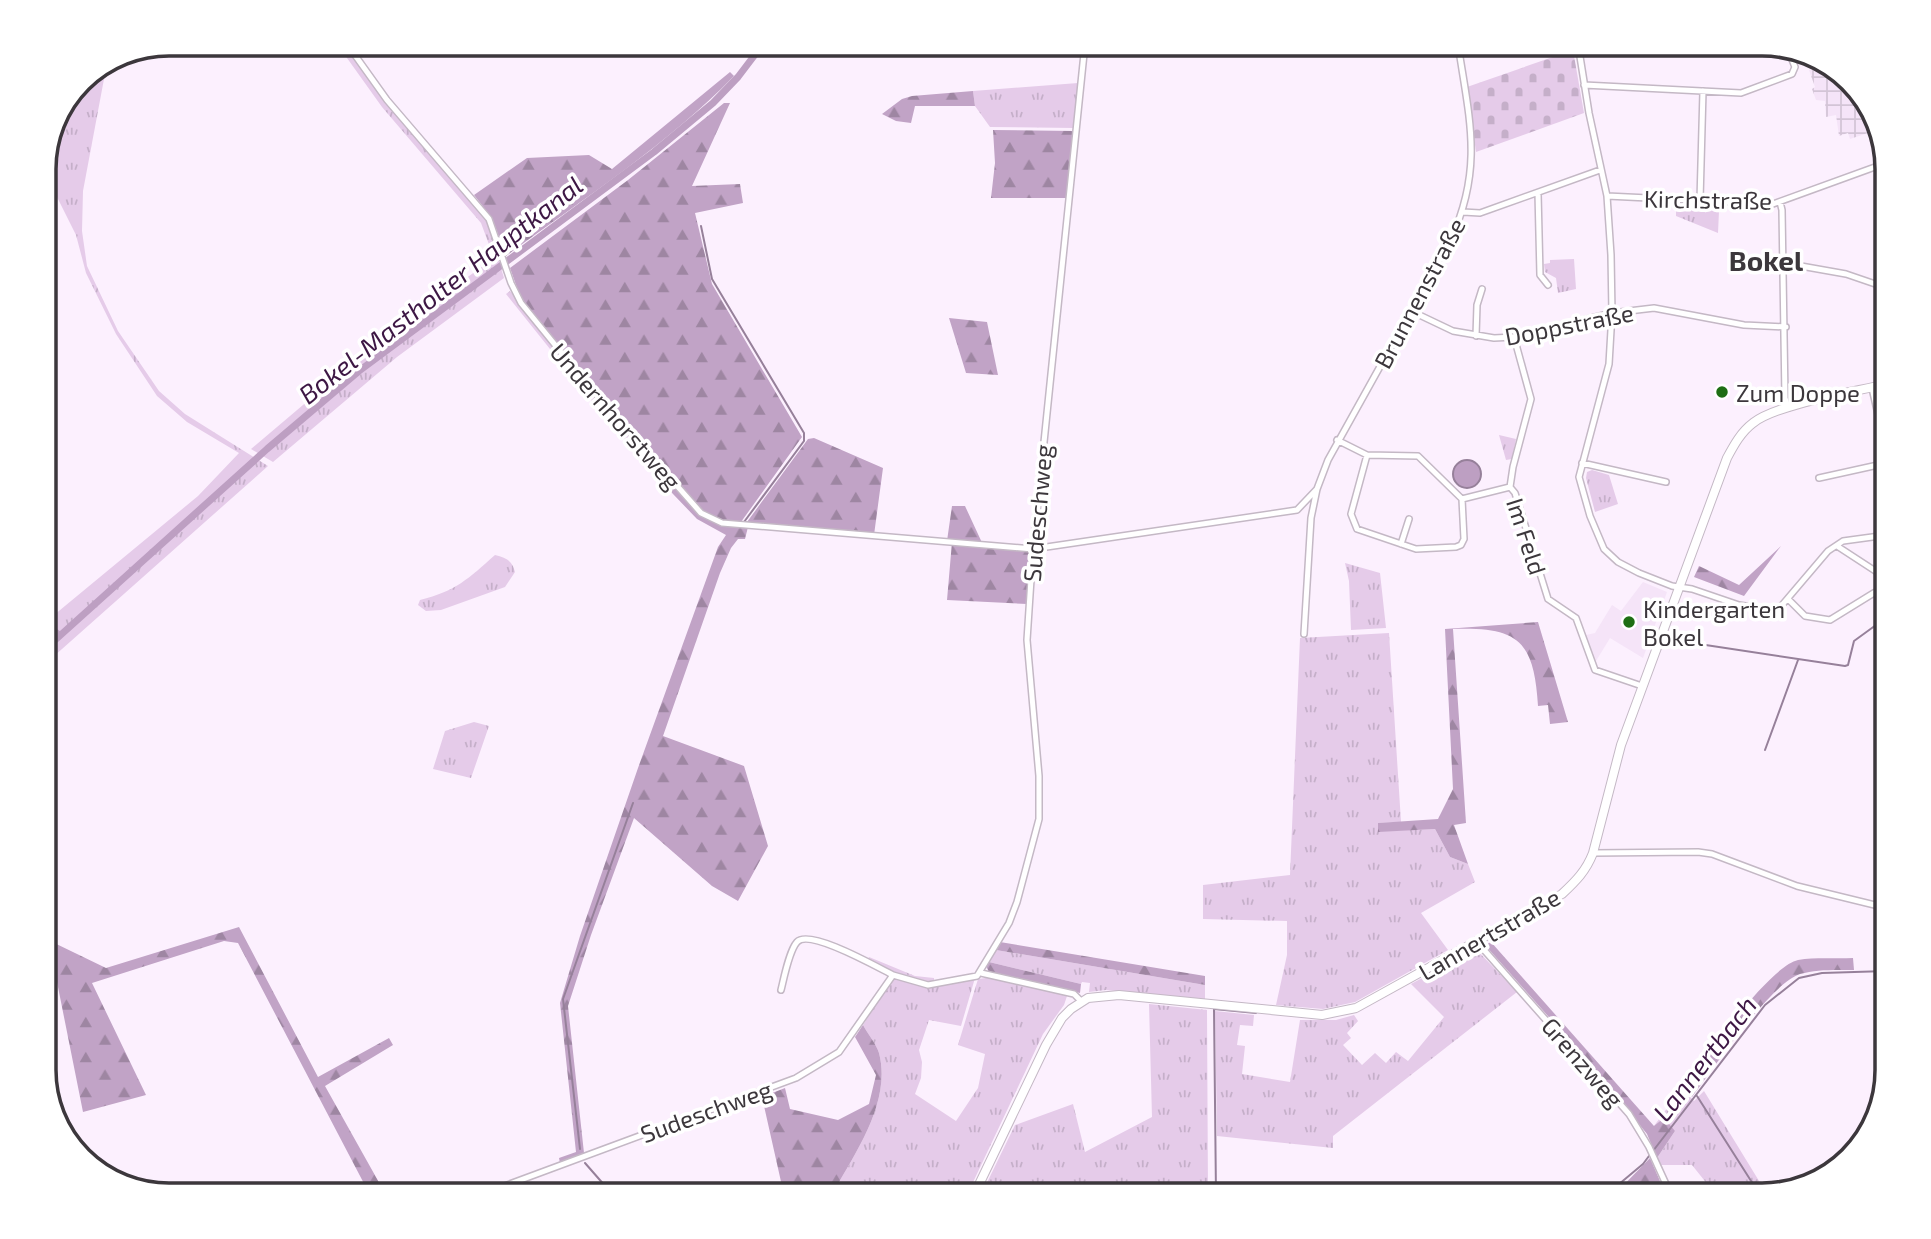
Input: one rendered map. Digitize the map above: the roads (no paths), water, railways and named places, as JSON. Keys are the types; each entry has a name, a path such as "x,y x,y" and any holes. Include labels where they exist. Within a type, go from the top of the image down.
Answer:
{"street":[{"name":"Undernhorstweg","path":"356,56 387,100 489,219 520,303 582,379 701,513 722,523 1033,549"},
{"name":"Sudeschweg","path":"981,973 1009,923 1017,902 1039,819 1039,776 1027,640 1033,549 1084,56"},
{"name":"Brunnenstraße","path":"1304,634 1311,518 1317,489 1337,440 1464,212 1471,180 1472,155 1471,130 1459,56"},
{"path":"1580,56 1607,196 1612,313 1609,363 1579,477 1604,549 1618,562 1639,573 1739,605 1771,611 1782,608 1828,551 1843,541 1875,537"},
{"path":"1584,85 1741,93 1793,74 1795,67 1792,60"},
{"path":"1700,200 1703,91"},
{"name":"Kirchstraße","path":"1607,196 1773,204 1875,167"},
{"path":"1464,212 1480,213 1600,170"},
{"path":"1538,193 1540,275 1548,285"},
{"path":"1780,202 1786,327 1785,398 1788,408"},
{"path":"1784,263 1846,274 1875,284"},
{"name":"Doppstraße","path":"1476,336 1477,305 1482,289"},
{"name":"Doppstraße","path":"1411,311 1453,331 1494,338 1514,337 1612,313 1654,308 1744,325 1786,327"},
{"name":"Im Feld","path":"1514,337 1531,399 1510,487 1515,493 1548,599 1576,618 1595,670 1642,687"},
{"name":"Lannertstraße","path":"1082,1001 1096,996 1119,995 1322,1015 1351,1011 1562,894 1579,879 1593,853 1621,745 1727,457 1736,441 1757,420 1788,408 1875,387"},
{"path":"1872,388 1875,401"},
{"path":"1337,440 1367,455 1418,456 1462,499 1464,539 1461,545 1416,549 1357,529 1350,514 1367,455"},
{"path":"1582,463 1666,482"},
{"path":"1819,478 1875,466"},
{"path":"1462,499 1510,487"},
{"name":"Brunnenstraße","path":"1297,510 1317,489"},
{"path":"1033,549 1297,510 1311,518"},
{"path":"1401,544 1409,519"},
{"path":"1837,546 1875,571"},
{"path":"1788,599 1805,616 1830,620 1875,592"},
{"path":"1593,853 1712,854 1797,886 1875,905"},
{"path":"780,990 795,944 802,938 809,937 846,951 893,975 928,985 981,973 1074,994 1082,1001 1062,1018 1046,1045 980,1183"},
{"name":"Grenzweg","path":"1477,942 1629,1114 1649,1147 1666,1183"},
{"name":"Sudeschweg","path":"512,1183 796,1078 815,1068 839,1052 893,975"}],"waterway":[{"name":"Bokel-Mastholter Hauptkanal","path":"56,639 267,449 359,371 654,152 713,103 754,56"},
{"path":"701,226 712,279 804,433 804,441 744,522"},
{"path":"1673,636 1699,644 1845,666 1848,665 1854,641 1875,626"},
{"path":"1765,750 1798,660"},
{"path":"580,1149 563,999 633,803"},
{"name":"Lannertbach","path":"1653,1151 1765,1005 1799,978 1822,973 1875,971"},
{"path":"1216,1183 1214,1009 1256,1013"},
{"path":"1697,1096 1752,1183"},
{"name":"Lannertbach","path":"1620,1183 1649,1156"},
{"path":"585,1163 602,1183"}],"place":[{"name":"Zum Doppe","path":"1722,392"},
{"name":"Kindergarten Bokel","path":"1629,622"}],"district":[{"name":"Bokel","path":"1766,260"}]}
